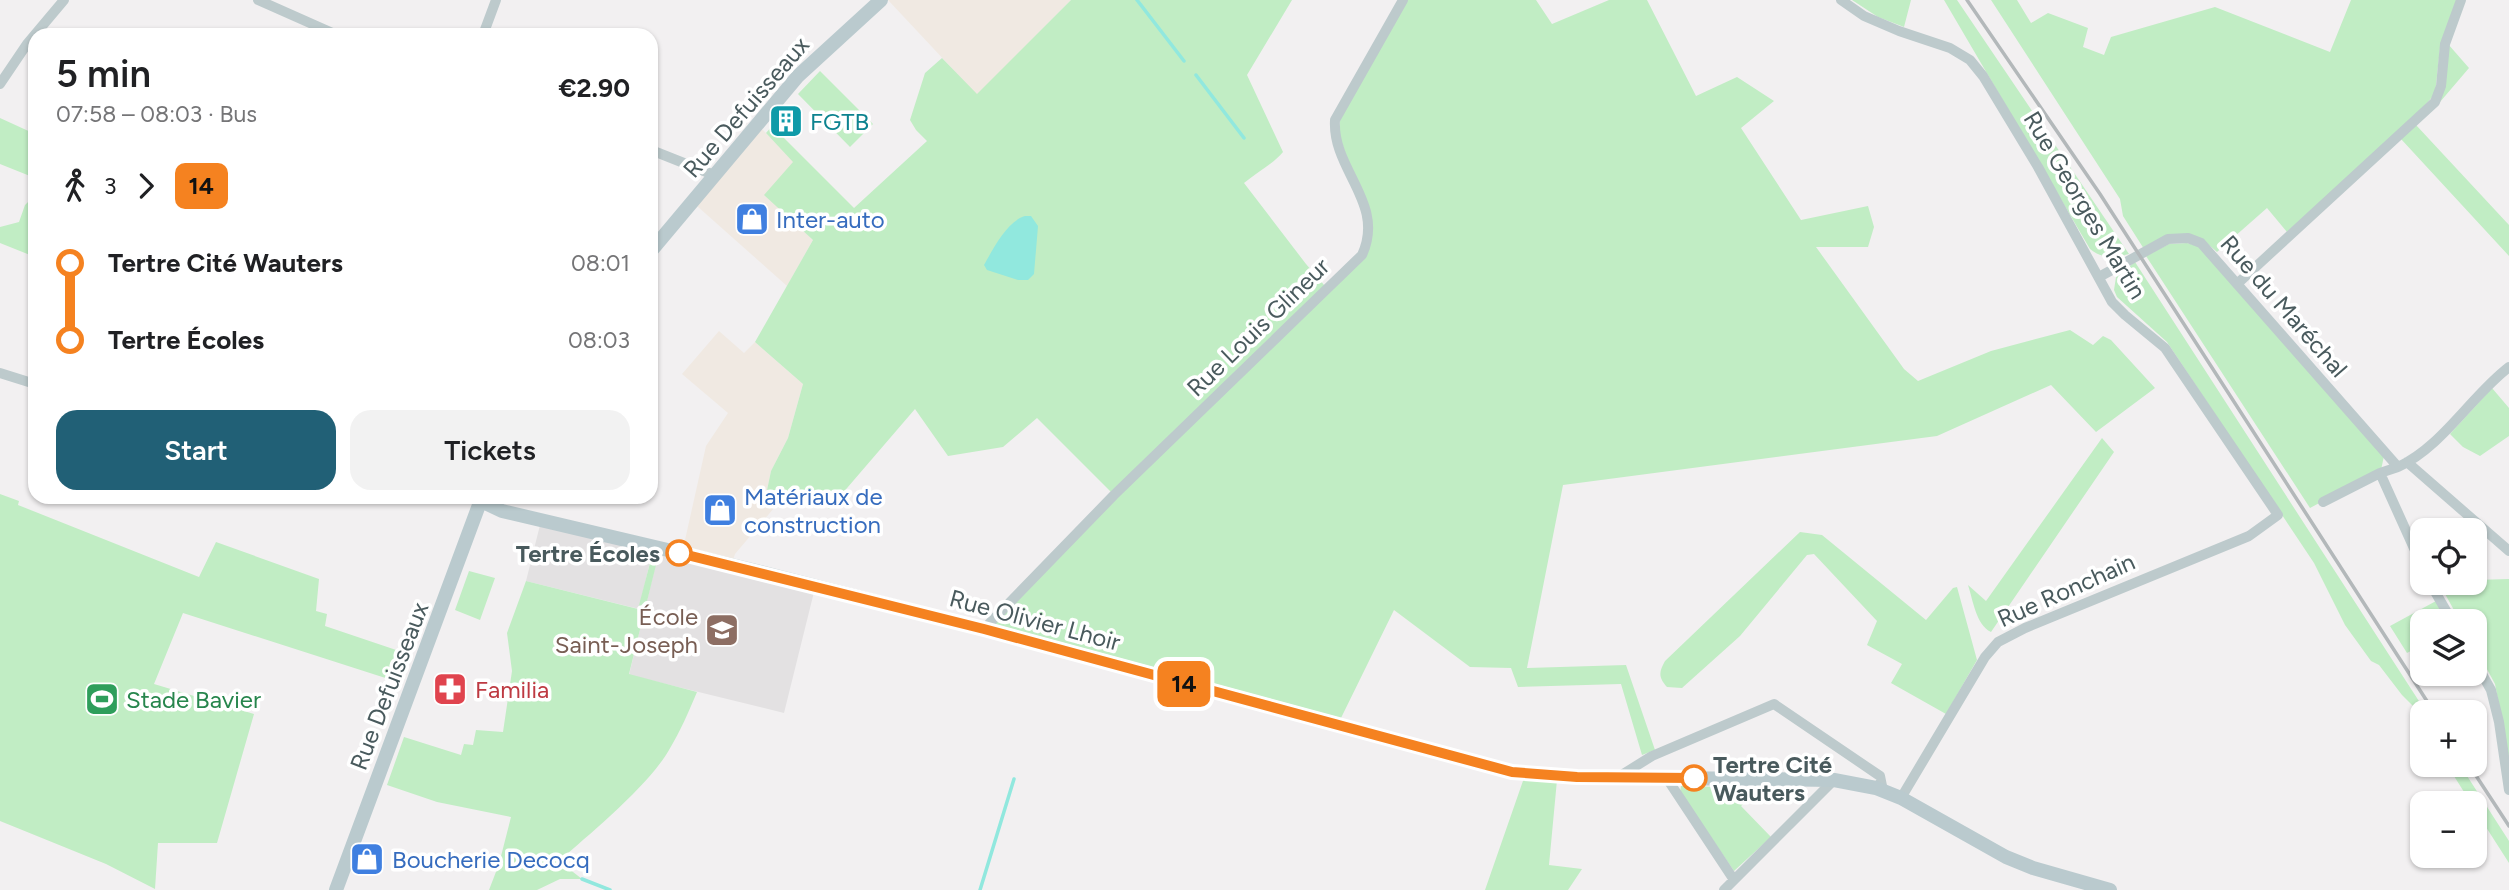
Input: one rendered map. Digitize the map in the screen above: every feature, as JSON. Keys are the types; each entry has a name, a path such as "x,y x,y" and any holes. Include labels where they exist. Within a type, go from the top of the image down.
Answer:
{"street":[{"path":"40,28 64,0"},
{"path":"258,0 321,28"},
{"path":"486,28 496,0"},
{"name":"Rue Defuisseaux","path":"658,243 799,76 881,0"},
{"name":"Rue Louis Glineur","path":"984,629 1114,495 1362,256 1368,238 1367,215 1336,138 1335,120 1404,0"},
{"name":"Rue Georges Martin","path":"1841,0 1864,16 1950,48 1970,60 1983,76 2038,167 2118,308 2165,348 2278,515"},
{"path":"2237,284 2435,102 2441,86 2445,44 2461,0"},
{"path":"0,84 28,43"},
{"path":"658,153 714,175"},
{"name":"Rue du Maréchal","path":"2099,277 2168,239 2188,238 2201,243 2402,465 2509,551"},
{"path":"2323,502 2402,465 2461,416 2491,381 2509,367"},
{"path":"0,373 28,382"},
{"path":"2380,473 2410,539"},
{"name":"Rue Defuisseaux","path":"337,890 477,504"},
{"name":"Rue Olivier Lhoir","path":"490,504 502,511 984,629 1512,772 1577,777 1834,780 1864,784 1901,799 2006,857 2033,868 2110,890"},
{"name":"Rue Ronchain","path":"1901,799 1985,657 1998,642 2025,628 2249,536 2278,515"},
{"path":"2487,683 2499,722 2509,790"},
{"name":"Rue Olivier Lhoir","path":"1620,776 1652,756 1774,704 1880,776 1883,791"},
{"path":"1666,777 1734,880"},
{"path":"1724,890 1834,780"}],"shaded area":[{"path":"888,0 1071,0 977,95"},
{"path":"761,128 794,162 765,195 813,240 787,286 697,206"},
{"path":"719,331 744,353 755,342 803,384 788,438 771,471 766,495 774,508 735,554 733,560 683,549 706,446 728,413 682,374"},
{"path":"540,525 652,553 639,609 526,581"},
{"name":"École Saint-Joseph","path":"658,555 814,592 784,713 629,675"}],"green space":[{"path":"1071,0 1292,0 1247,75 1283,152 1244,183 1330,292 1372,233 1340,137 1340,112 1407,0 1536,0 1552,24 1609,0 1647,0 1696,96 1737,77 1774,101 1741,128 1801,220 1868,206 1874,227 1868,247 1816,247 1904,369 1918,381 1991,351 2070,330 2093,345 2103,336 2111,340 2155,388 2096,432 2051,385 1937,436 1563,485 1527,668 1626,665 1655,750 1642,755 1621,684 1518,687 1511,668 1470,667 1394,610 1341,718 994,624 1116,497 1037,418 1003,447 948,456 915,409 829,509 818,499 774,508 766,495 771,471 788,438 803,384 755,342 813,240 764,195 793,162 766,133 772,126 854,208 927,141 910,120 925,73 942,58 977,94"},
{"path":"1852,0 1911,0 1904,27 1878,17"},
{"path":"1944,0 1957,0 2129,254 2109,257 2090,249"},
{"path":"1991,0 2017,0 2031,23 2048,13 2088,28 2083,47 2104,55 2111,37 2215,7 2330,52 2351,0 2457,0 2440,48 2435,94 2416,115 2287,232 2267,208 2217,252 2190,236 2174,238 2144,249 2123,216 2120,199"},
{"path":"2448,44 2469,68 2434,109"},
{"path":"820,71 873,124 850,147 798,94"},
{"path":"0,118 28,131 28,175 0,164"},
{"path":"2416,125 2509,225 2509,256 2401,139"},
{"path":"28,202 28,254 0,243 0,227 19,222"},
{"path":"2187,243 2198,246 2384,456 2381,470 2310,508 2146,256 2169,244"},
{"path":"2135,262 2418,700 2410,700 2410,703 2402,695 2379,665 2371,661 2345,625 2314,563 2167,342 2117,297 2114,290 2116,277"},
{"path":"2492,388 2509,408 2509,436 2480,456 2463,447 2450,434"},
{"path":"2102,438 2114,452 1991,632 1978,618 1968,585 1986,601"},
{"name":"Stade Bavier","path":"0,494 19,501 18,505 199,577 216,542 319,579 316,611 327,614 325,626 411,655 401,683 183,613 154,684 254,714 217,843 158,843 155,889 106,864 0,821"},
{"path":"1800,532 1822,535 1926,620 1953,588 1957,587 1977,660 1946,714 1891,683 1902,664 1867,645 1877,621 1814,554 1807,555 1740,636 1682,688 1667,687 1660,674 1665,661"},
{"path":"651,559 657,561 629,674 697,692 681,729 660,764 648,778 559,861 582,879 560,879 537,890 489,890 511,817 437,802 387,785 404,737 461,755 464,744 473,745 476,730 503,732 512,671 507,633 526,581 638,609"},
{"path":"469,571 495,578 480,620 455,610"},
{"path":"2509,579 2509,759 2495,684 2487,669 2487,609 2453,609 2446,595 2487,595 2487,580"},
{"path":"2436,601 2441,609 2421,609"},
{"path":"2410,615 2410,651 2407,653 2390,626"},
{"path":"2455,777 2468,777 2477,791 2463,791"},
{"path":"1524,778 1557,780 1549,865 1582,869 1568,890 1485,890"},
{"path":"1681,786 1761,788 1741,806 1771,837 1734,871 1680,792"},
{"path":"2487,807 2509,841 2509,863 2487,829"}],"water":[{"path":"1031,216 1038,226 1034,274 1028,280 1018,280 987,270 984,265 1001,236 1018,219"}],"waterway":[{"path":"1137,0 1184,61"},
{"path":"1196,75 1244,138"},
{"path":"980,890 1014,779"},
{"path":"582,879 610,890"}],"railway":[{"path":"1967,0 2100,194 2426,700"},
{"path":"2477,777 2509,826"}],"bus line":[{"name":"14","path":"679,553 984,629 1512,772 1577,777 1694,778"}],"place":[{"name":"FGTB","path":"786,121"},
{"name":"Inter-auto","path":"752,219"},
{"name":"Matériaux de construction","path":"720,510"},
{"name":"Tertre Écoles","path":"679,553"},
{"name":"École Saint-Joseph","path":"722,630"},
{"name":"Familia","path":"450,689"},
{"name":"Stade Bavier","path":"102,699"},
{"name":"Tertre Cité Wauters","path":"1694,778"},
{"name":"Boucherie Decocq","path":"367,859"}]}
